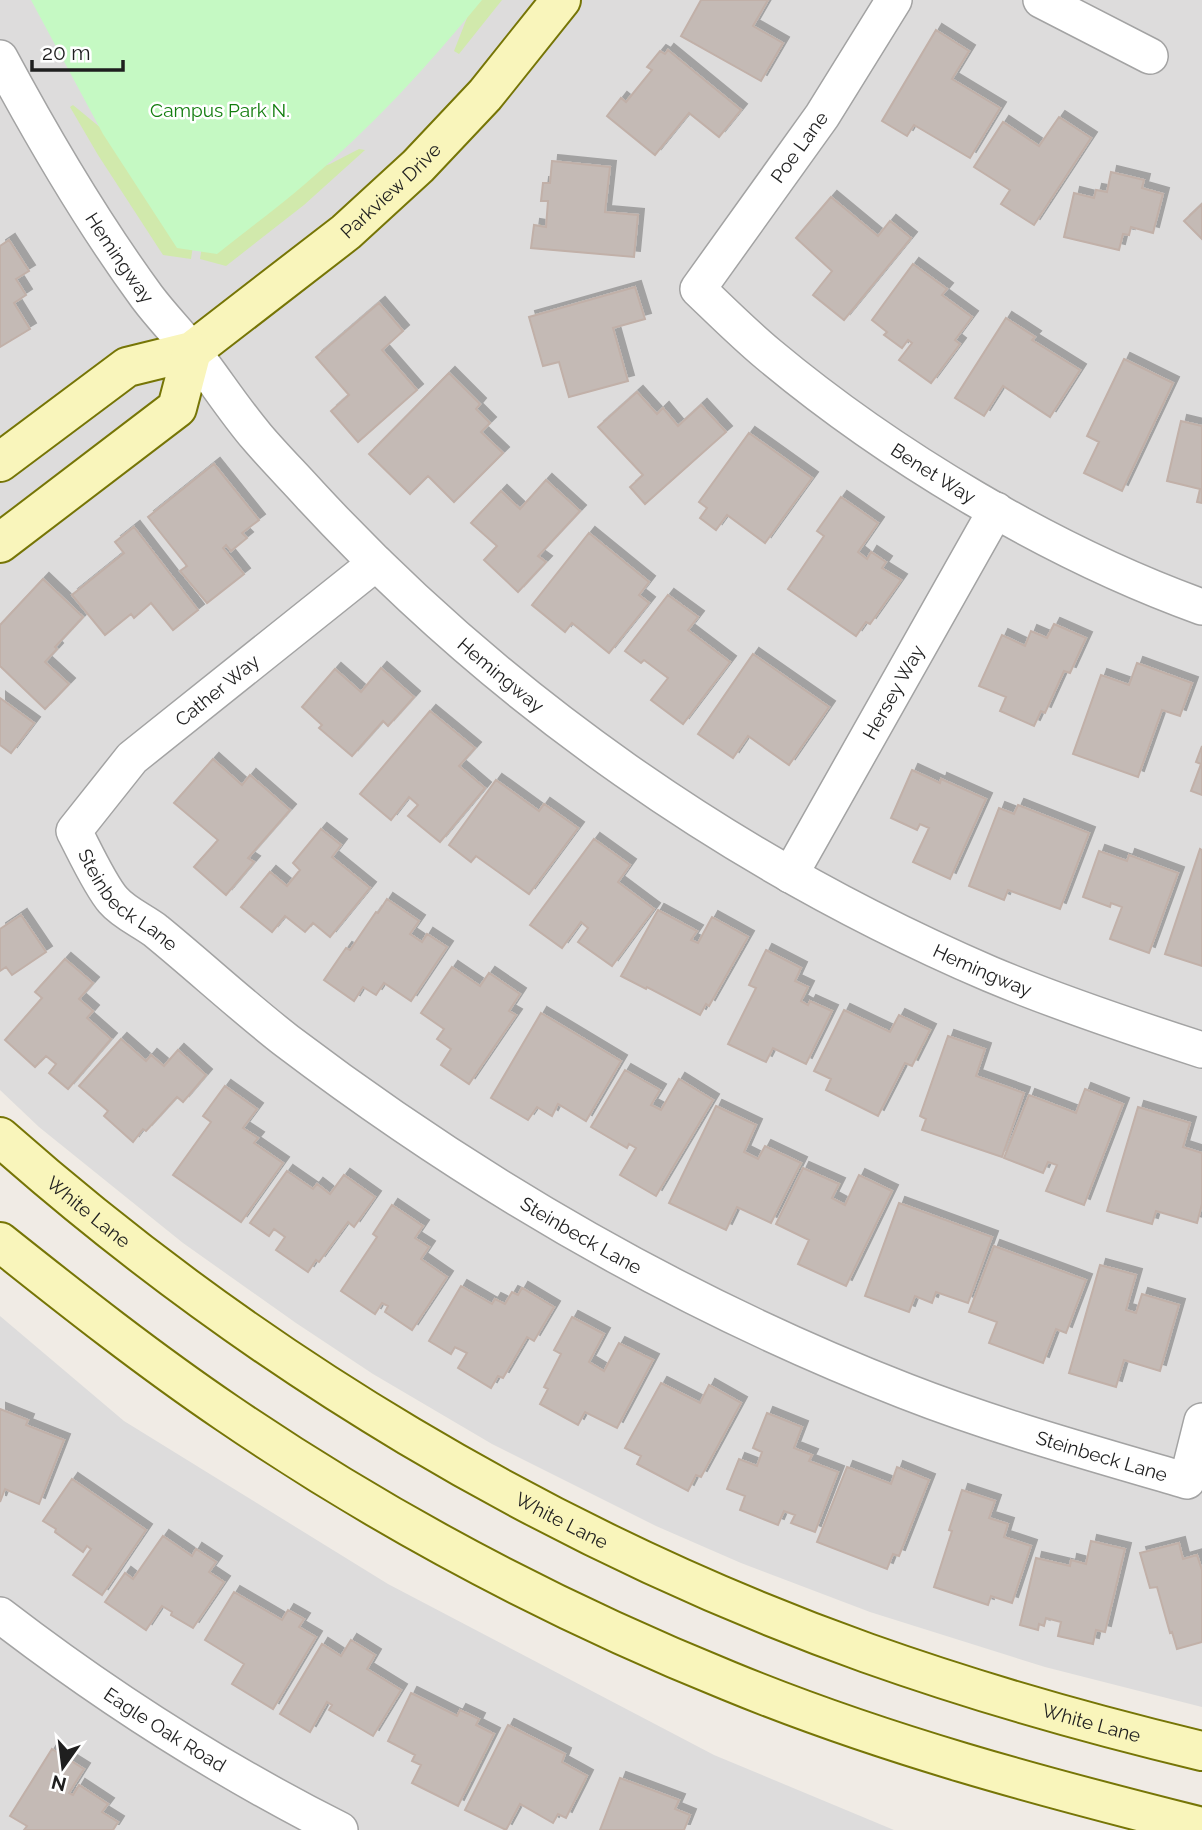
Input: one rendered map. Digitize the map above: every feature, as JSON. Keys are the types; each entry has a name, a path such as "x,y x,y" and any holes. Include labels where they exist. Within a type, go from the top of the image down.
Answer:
{"main road":[{"name":"Parkview Drive","path":"0,463 127,368 192,351 346,232 418,166 485,95 561,0"},
{"path":"0,543 177,408 192,351"},
{"name":"White Lane","path":"0,1137 158,1268 275,1350 395,1427 519,1498 646,1561 776,1618 865,1652 1000,1698 1202,1751"},
{"path":"0,1242 112,1331 239,1421 348,1490 472,1561 600,1625 730,1682 954,1762 1202,1827"}],"street":[{"name":"Poe Lane","path":"698,289 822,117 894,0"},
{"path":"1041,0 1150,56"},
{"name":"Hemingway","path":"0,58 71,182 148,298 256,436 376,563 449,631 556,720 642,782 730,839 896,930 991,974 1122,1024 1202,1050"},
{"name":"Benet Way","path":"698,289 768,354 856,421 948,482 1085,557 1202,607"},
{"name":"Hersey Way","path":"790,874 996,510"},
{"name":"Cather Way","path":"74,831 132,758 376,563"},
{"name":"Steinbeck Lane","path":"74,831 113,901 153,929 250,1012 423,1139 562,1227 674,1288 765,1331 905,1391 1025,1434 1187,1480 1202,1421"},
{"name":"Eagle Oak Road","path":"0,1615 57,1659 147,1717 238,1773 340,1830"}],"shaded area":[{"path":"0,0 1202,0 1202,1707 1045,1667 870,1612 741,1563 656,1526 492,1444 373,1374 183,1243 39,1127 0,1090"},
{"path":"0,1316 124,1421 388,1584 714,1755 894,1830 0,1830"}],"green space":[{"name":"Campus Park N.","path":"31,0 482,0 441,49 375,119 294,193 217,254 177,248 103,134"},
{"path":"474,0 502,0 459,54 454,51"},
{"path":"73,105 124,147 203,182 191,259 163,255 98,155 70,107"},
{"path":"359,149 365,150 304,205 226,266 200,259 212,183 293,176 330,164"}],"building":[{"path":"701,0 768,0 753,26 783,43 761,81 681,36"},
{"path":"936,30 969,51 952,79 1000,108 970,158 914,125 907,136 882,121"},
{"path":"668,50 741,110 719,137 689,113 655,155 607,116 621,98 626,102 652,70 647,67 660,51 665,54"},
{"path":"1059,117 1091,138 1034,225 1001,204 1010,190 974,167 1003,122 1039,146"},
{"path":"552,161 610,167 605,212 638,215 634,257 531,248 534,225 546,227 548,201 541,201 543,183 550,183"},
{"path":"1111,172 1144,180 1142,188 1163,194 1153,233 1131,227 1129,235 1123,234 1119,250 1064,237 1074,193 1094,198 1096,190 1107,192"},
{"path":"831,197 878,236 890,221 911,238 844,320 813,295 832,271 796,238"},
{"path":"1202,204 1202,239 1184,221"},
{"path":"9,240 29,271 16,279 26,295 14,303 30,329 0,347 0,246"},
{"path":"913,264 947,289 942,295 972,317 955,340 960,344 931,383 899,360 912,343 908,340 902,348 884,335 887,332 872,320"},
{"path":"635,287 645,319 613,328 628,381 569,397 559,362 543,366 529,317"},
{"path":"379,303 403,331 382,350 417,390 358,442 331,411 349,395 316,357"},
{"path":"1006,318 1035,337 1032,340 1080,370 1050,417 1003,386 984,416 955,398"},
{"path":"1124,359 1173,383 1122,491 1084,473 1099,442 1087,436"},
{"path":"449,373 480,404 476,409 490,423 481,432 503,453 454,502 428,476 410,494 369,454"},
{"path":"637,392 657,414 663,408 678,426 701,405 726,432 645,504 630,487 643,475 598,427"},
{"path":"1181,421 1202,426 1202,503 1197,502 1200,489 1167,481"},
{"path":"749,433 812,478 765,543 727,515 716,530 700,518 707,508 699,502"},
{"path":"214,464 259,520 242,533 247,538 231,551 226,545 223,548 244,574 207,603 180,571 187,566 148,517"},
{"path":"546,480 580,511 538,556 546,562 518,592 484,560 497,546 471,523 501,491 520,509"},
{"path":"841,497 878,523 858,552 867,559 871,552 886,562 882,568 901,580 870,624 866,622 856,636 788,589 824,536 817,531"},
{"path":"134,527 198,610 173,630 151,603 134,618 131,614 105,635 72,595 124,553 115,542"},
{"path":"589,533 649,582 639,595 649,603 609,653 572,623 565,632 532,605"},
{"path":"43,579 83,617 45,662 69,684 45,709 0,666 0,625"},
{"path":"668,595 698,617 688,630 730,662 683,724 651,700 668,678 644,660 641,663 625,651"},
{"path":"1054,624 1086,638 1070,673 1064,671 1045,713 1041,711 1034,726 1000,711 1006,697 979,686 1002,635 1025,646 1031,631 1047,638"},
{"path":"753,654 829,707 789,765 748,736 733,758 698,734"},
{"path":"1137,663 1192,683 1180,716 1162,710 1138,777 1073,754 1101,675 1129,685"},
{"path":"381,668 414,697 388,726 383,721 352,756 319,728 322,725 302,707 335,669 361,692"},
{"path":"0,698 34,723 11,753 0,745"},
{"path":"430,711 475,748 459,766 485,788 440,842 408,816 418,805 409,797 391,820 360,794"},
{"path":"1202,746 1202,795 1191,791 1201,764 1196,762"},
{"path":"213,759 242,785 250,775 290,810 248,858 254,862 226,895 194,867 218,840 174,803"},
{"path":"912,770 940,783 941,779 986,799 950,879 913,862 929,828 920,824 917,830 891,818"},
{"path":"496,780 539,811 544,804 578,828 529,894 476,856 471,862 449,845"},
{"path":"1018,805 1089,833 1060,909 1008,890 1004,900 969,886 999,808 1014,814"},
{"path":"321,829 341,845 332,857 370,888 330,937 313,923 305,932 285,916 272,932 241,907 270,872 287,886 300,870 293,863"},
{"path":"594,839 630,865 618,882 654,909 612,966 578,942 588,928 581,922 562,948 530,925"},
{"path":"1200,849 1202,850 1202,966 1165,954"},
{"path":"1099,851 1127,861 1129,855 1178,873 1149,953 1110,939 1122,907 1111,903 1110,907 1083,897"},
{"path":"387,899 419,921 410,934 422,942 427,934 447,947 411,1001 384,983 376,995 363,987 354,1001 324,980 346,948 350,950"},
{"path":"658,910 697,931 691,940 698,943 712,917 748,937 709,1006 706,1004 700,1015 621,976"},
{"path":"21,915 46,952 12,975 6,967 0,971 0,929"},
{"path":"766,950 801,968 795,981 808,987 801,1001 808,1005 810,1001 832,1011 806,1064 773,1048 766,1062 728,1044 756,988 749,985"},
{"path":"65,959 93,983 79,999 93,1011 87,1018 111,1039 68,1089 49,1073 56,1064 46,1056 35,1067 5,1040 42,998 35,992"},
{"path":"452,967 480,986 489,973 520,994 509,1011 516,1015 469,1084 441,1065 451,1049 437,1039 444,1029 421,1013"},
{"path":"844,1010 890,1032 899,1015 930,1030 912,1066 905,1063 878,1116 826,1090 831,1079 814,1071"},
{"path":"541,1013 621,1061 586,1121 558,1104 552,1116 537,1107 528,1120 491,1098"},
{"path":"948,1036 985,1049 976,1076 1024,1093 1002,1157 922,1130 926,1119 920,1116"},
{"path":"121,1039 146,1061 151,1055 164,1066 178,1050 206,1075 183,1102 177,1097 133,1142 104,1116 108,1111 79,1086"},
{"path":"625,1070 660,1090 651,1105 661,1110 679,1079 713,1100 656,1196 620,1175 636,1148 629,1144 627,1148 591,1127"},
{"path":"225,1086 257,1109 243,1128 258,1138 254,1143 283,1163 241,1222 173,1175 211,1122 203,1116"},
{"path":"1085,1089 1123,1104 1084,1205 1046,1191 1057,1165 1048,1162 1043,1173 1004,1158 1029,1095 1076,1113"},
{"path":"716,1106 756,1125 744,1152 758,1159 765,1146 801,1163 771,1223 737,1207 726,1230 669,1203"},
{"path":"1138,1107 1190,1123 1183,1147 1202,1153 1202,1204 1197,1223 1156,1211 1152,1224 1107,1211"},
{"path":"803,1168 839,1184 832,1198 845,1205 859,1175 892,1191 846,1286 798,1264 809,1240 776,1224"},
{"path":"287,1171 313,1189 317,1184 330,1194 344,1175 375,1197 354,1227 348,1222 319,1262 316,1260 308,1272 276,1250 285,1237 274,1229 269,1236 250,1223"},
{"path":"899,1203 992,1237 968,1303 936,1292 932,1303 915,1296 909,1312 865,1296"},
{"path":"392,1205 423,1226 415,1238 429,1247 421,1259 447,1277 412,1330 385,1312 388,1306 382,1303 375,1314 341,1291 377,1237 373,1234"},
{"path":"994,1246 1086,1280 1066,1333 1056,1329 1043,1363 989,1343 997,1322 969,1312"},
{"path":"1100,1265 1136,1275 1126,1310 1136,1313 1142,1294 1179,1305 1160,1371 1124,1360 1116,1387 1069,1373"},
{"path":"461,1286 492,1304 495,1299 505,1304 512,1292 518,1295 522,1288 554,1307 534,1341 527,1337 503,1378 498,1376 491,1388 458,1368 467,1353 455,1347 451,1354 429,1341"},
{"path":"572,1317 604,1334 589,1362 604,1371 619,1343 653,1360 617,1428 585,1412 578,1425 540,1404 548,1389 544,1387 561,1354 554,1350"},
{"path":"661,1383 700,1403 709,1385 741,1403 701,1477 696,1475 688,1491 637,1464 641,1456 625,1448"},
{"path":"0,1409 28,1420 26,1425 64,1440 39,1504 5,1489 0,1502"},
{"path":"767,1413 802,1427 794,1448 812,1455 809,1461 838,1472 815,1532 791,1523 795,1515 784,1511 778,1525 740,1510 745,1496 727,1489 739,1459 757,1466 762,1452 753,1448"},
{"path":"847,1467 891,1484 897,1467 929,1480 899,1556 893,1554 887,1569 817,1542"},
{"path":"72,1479 146,1530 102,1595 73,1575 91,1549 87,1546 83,1552 43,1521"},
{"path":"962,1490 995,1501 989,1518 1008,1524 1004,1537 1031,1546 1012,1603 991,1596 988,1605 934,1587"},
{"path":"163,1536 192,1556 196,1549 216,1562 209,1572 224,1582 193,1628 171,1615 172,1612 162,1606 146,1630 105,1602 125,1573 133,1579"},
{"path":"1091,1541 1125,1549 1105,1632 1096,1630 1093,1644 1058,1636 1061,1622 1046,1618 1044,1626 1039,1624 1038,1630 1020,1625 1036,1558 1070,1566 1071,1560 1086,1564"},
{"path":"1179,1543 1183,1559 1197,1555 1202,1570 1202,1642 1177,1649 1157,1587 1150,1588 1140,1553"},
{"path":"234,1592 282,1620 288,1610 304,1619 299,1627 316,1637 273,1709 232,1684 244,1664 205,1640"},
{"path":"351,1640 375,1655 367,1669 401,1690 373,1736 329,1710 332,1705 327,1702 310,1732 280,1714 322,1644 341,1656"},
{"path":"411,1693 457,1716 460,1710 479,1719 476,1725 494,1734 458,1806 412,1783 421,1765 412,1761 415,1755 388,1741"},
{"path":"508,1725 565,1754 562,1762 587,1776 566,1818 558,1814 553,1823 520,1804 506,1830 465,1810"},
{"path":"52,1749 84,1769 69,1793 73,1795 79,1785 108,1804 102,1812 118,1822 113,1830 24,1830 27,1826 10,1816"},
{"path":"620,1778 679,1800 675,1809 690,1815 684,1830 600,1830"}]}
